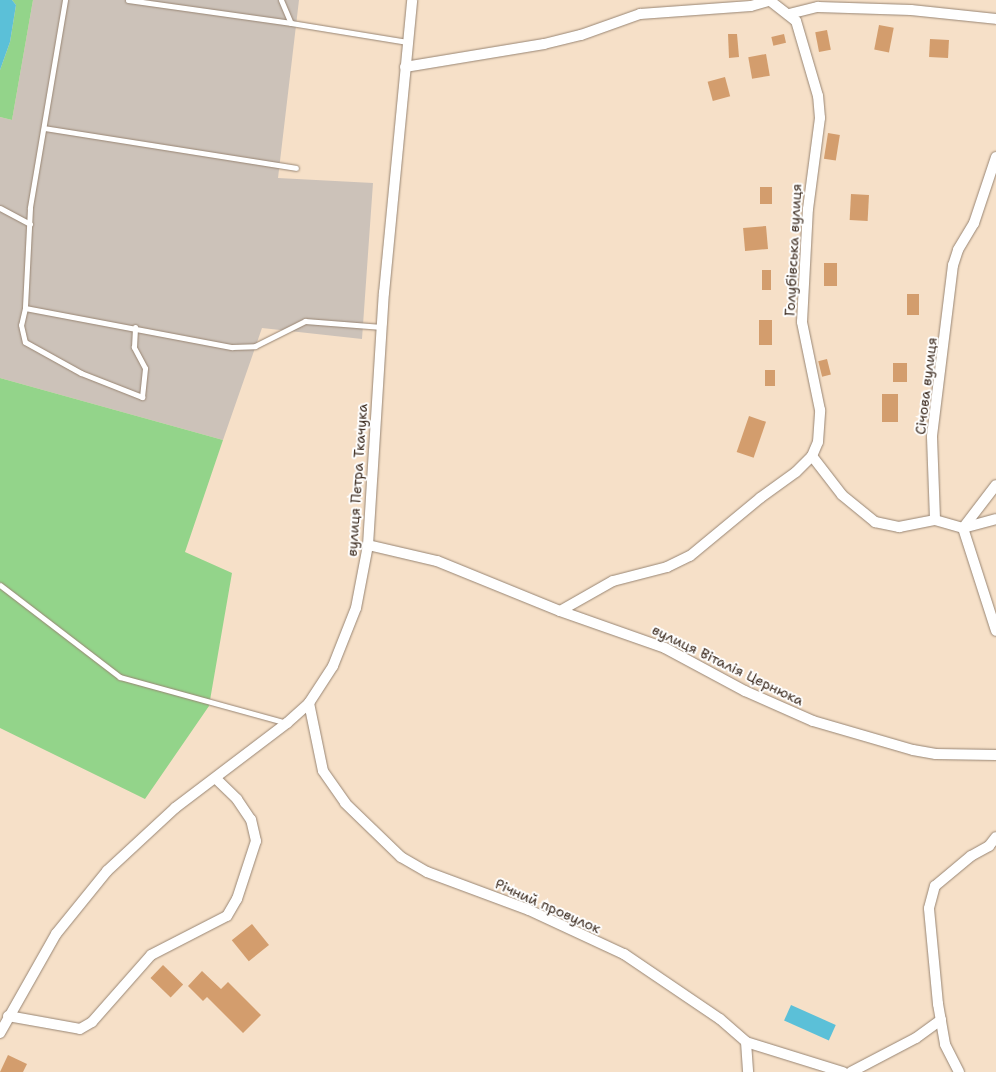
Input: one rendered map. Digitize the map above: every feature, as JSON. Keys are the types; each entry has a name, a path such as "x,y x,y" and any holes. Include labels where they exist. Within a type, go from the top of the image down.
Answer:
{"street":[{"name":"вулиця Петра Ткачука","path":"0,1034 8,1016 56,934 107,871 175,808 287,723 309,703 333,666 356,608 368,546 382,326 412,0"},
{"name":"Голубівська вулиця","path":"769,0 789,14 803,39 818,96 820,118 810,176 802,322 820,410 818,442 812,456"},
{"path":"405,67 544,44 581,35 640,14 751,6 769,0"},
{"path":"789,14 818,7 911,10 996,19"},
{"name":"Січова вулиця","path":"934,520 932,437 953,265 958,250 974,223 996,157"},
{"path":"560,611 613,581 667,567 690,556 812,456 842,495 874,522 899,527 934,520 963,528 996,519"},
{"path":"963,528 996,485"},
{"path":"963,528 996,631"},
{"name":"вулиця Віталія Цернюка","path":"368,546 437,561 560,611 665,648 745,691 814,721 913,750 936,754 996,755"},
{"name":"Річний провулок","path":"309,703 323,771 345,803 401,857 427,872 529,910 624,954 720,1019 746,1042 843,1072"},
{"path":"8,1016 80,1029 92,1022 151,955 227,916 237,899 256,841 251,820 237,799 215,778"},
{"path":"959,1072 946,1044 941,1020 928,908 935,886 971,856 989,846 996,837"},
{"path":"850,1072 916,1038 941,1020"},
{"path":"746,1042 748,1072"}],"lane":[{"path":"66,0 30,224 25,308 21,325 25,342 81,373 142,397 145,368 134,347 135,327"},
{"path":"130,0 407,42"},
{"path":"281,0 291,23"},
{"path":"44,128 296,168"},
{"path":"0,208 30,224"},
{"path":"25,308 135,327 232,347 255,346 305,321 382,326"},
{"path":"0,585 120,677 287,723"}],"shaded area":[{"path":"33,0 299,0 278,178 373,183 362,339 262,328 223,440 0,378 0,117 12,120"}],"green space":[{"path":"12,0 33,0 12,120 0,117 0,70 10,42 16,5"},
{"path":"0,378 223,440 185,552 232,573 209,706 145,799 0,728"}],"water":[{"path":"0,0 12,0 16,5 10,42 0,70"},
{"path":"791,1005 836,1025 829,1040 784,1021"}],"building":[{"path":"879,25 894,28 889,52 874,50"},
{"path":"827,30 831,50 819,52 815,32"},
{"path":"728,34 737,34 739,57 729,58"},
{"path":"784,34 786,43 773,46 771,37"},
{"path":"930,39 949,40 948,58 929,57"},
{"path":"766,54 770,76 752,79 748,57"},
{"path":"725,77 730,96 713,101 708,82"},
{"path":"828,133 840,135 836,161 824,159"},
{"path":"760,187 772,187 772,204 760,204"},
{"path":"851,194 869,195 868,221 850,220"},
{"path":"766,226 768,249 745,251 743,228"},
{"path":"824,263 837,263 837,286 824,286"},
{"path":"762,270 771,270 771,290 762,290"},
{"path":"907,294 919,294 919,315 907,315"},
{"path":"759,320 772,320 772,345 759,345"},
{"path":"827,359 831,375 822,377 818,361"},
{"path":"893,363 907,363 907,382 893,382"},
{"path":"765,370 775,370 775,386 765,386"},
{"path":"882,394 898,394 898,422 882,422"},
{"path":"749,416 766,422 754,458 737,452"},
{"path":"252,924 269,945 249,961 232,940"},
{"path":"163,965 183,984 171,997 150,978"},
{"path":"202,971 221,989 228,982 261,1015 243,1033 207,997 203,1001 188,986"},
{"path":"8,1055 27,1064 23,1072 0,1072"}]}
